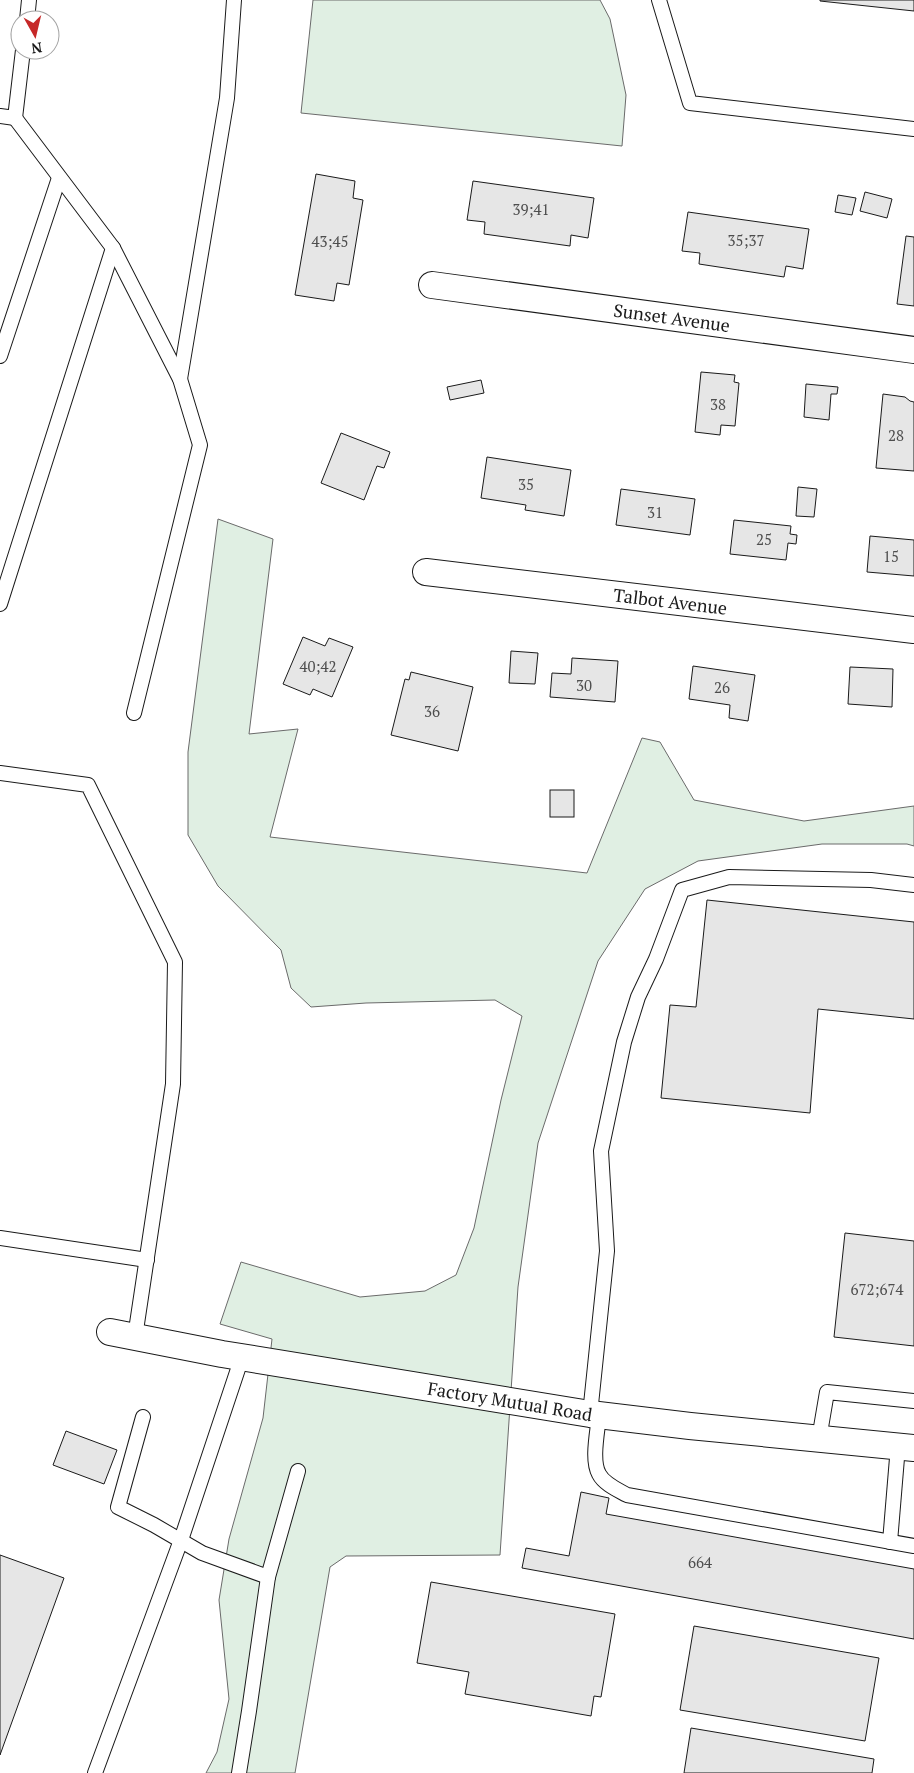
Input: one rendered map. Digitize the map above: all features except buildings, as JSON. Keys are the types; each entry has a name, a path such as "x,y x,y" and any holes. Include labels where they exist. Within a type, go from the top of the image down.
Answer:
{"street":[{"name":"Sunset Avenue","path":"432,285 914,350"},
{"name":"Talbot Avenue","path":"426,572 914,630"},
{"name":"Factory Mutual Road","path":"122,1334 242,1357 595,1414 690,1426 906,1447"}],"lane":[{"path":"180,379 227,98 234,0"},
{"path":"659,0 690,103 914,129"},
{"path":"22,60 15,118 113,248 180,379 200,445 134,712"},
{"path":"0,116 15,118"},
{"path":"0,356 59,178"},
{"path":"0,604 113,248"},
{"path":"0,773 88,785 175,962 174,1084 147,1260 122,1334"},
{"path":"914,885 871,880 729,877 682,890 656,959 638,997 626,1033 601,1151 607,1251 595,1414 595,1460 599,1474 610,1485 627,1495 914,1546"},
{"path":"0,1238 147,1260"},
{"path":"95,1773 181,1540 242,1357"},
{"path":"819,1439 827,1392 914,1402"},
{"path":"143,1417 118,1507 202,1553 268,1577"},
{"path":"890,1542 906,1447"},
{"path":"239,1773 268,1577 298,1472"}],"green space":[{"path":"313,0 600,0 610,19 626,95 622,146 301,113"},
{"path":"218,519 273,539 249,734 298,729 270,837 587,873 642,738 660,742 694,800 804,821 914,806 914,846 907,844 822,844 698,861 645,889 598,961 538,1143 518,1287 500,1555 346,1556 330,1567 295,1773 206,1773 217,1752 229,1699 219,1600 229,1539 263,1418 272,1339 220,1324 241,1262 360,1297 425,1291 456,1275 474,1228 501,1100 522,1016 495,1000 366,1003 311,1007 291,988 281,950 218,886 188,835 188,752"}]}
